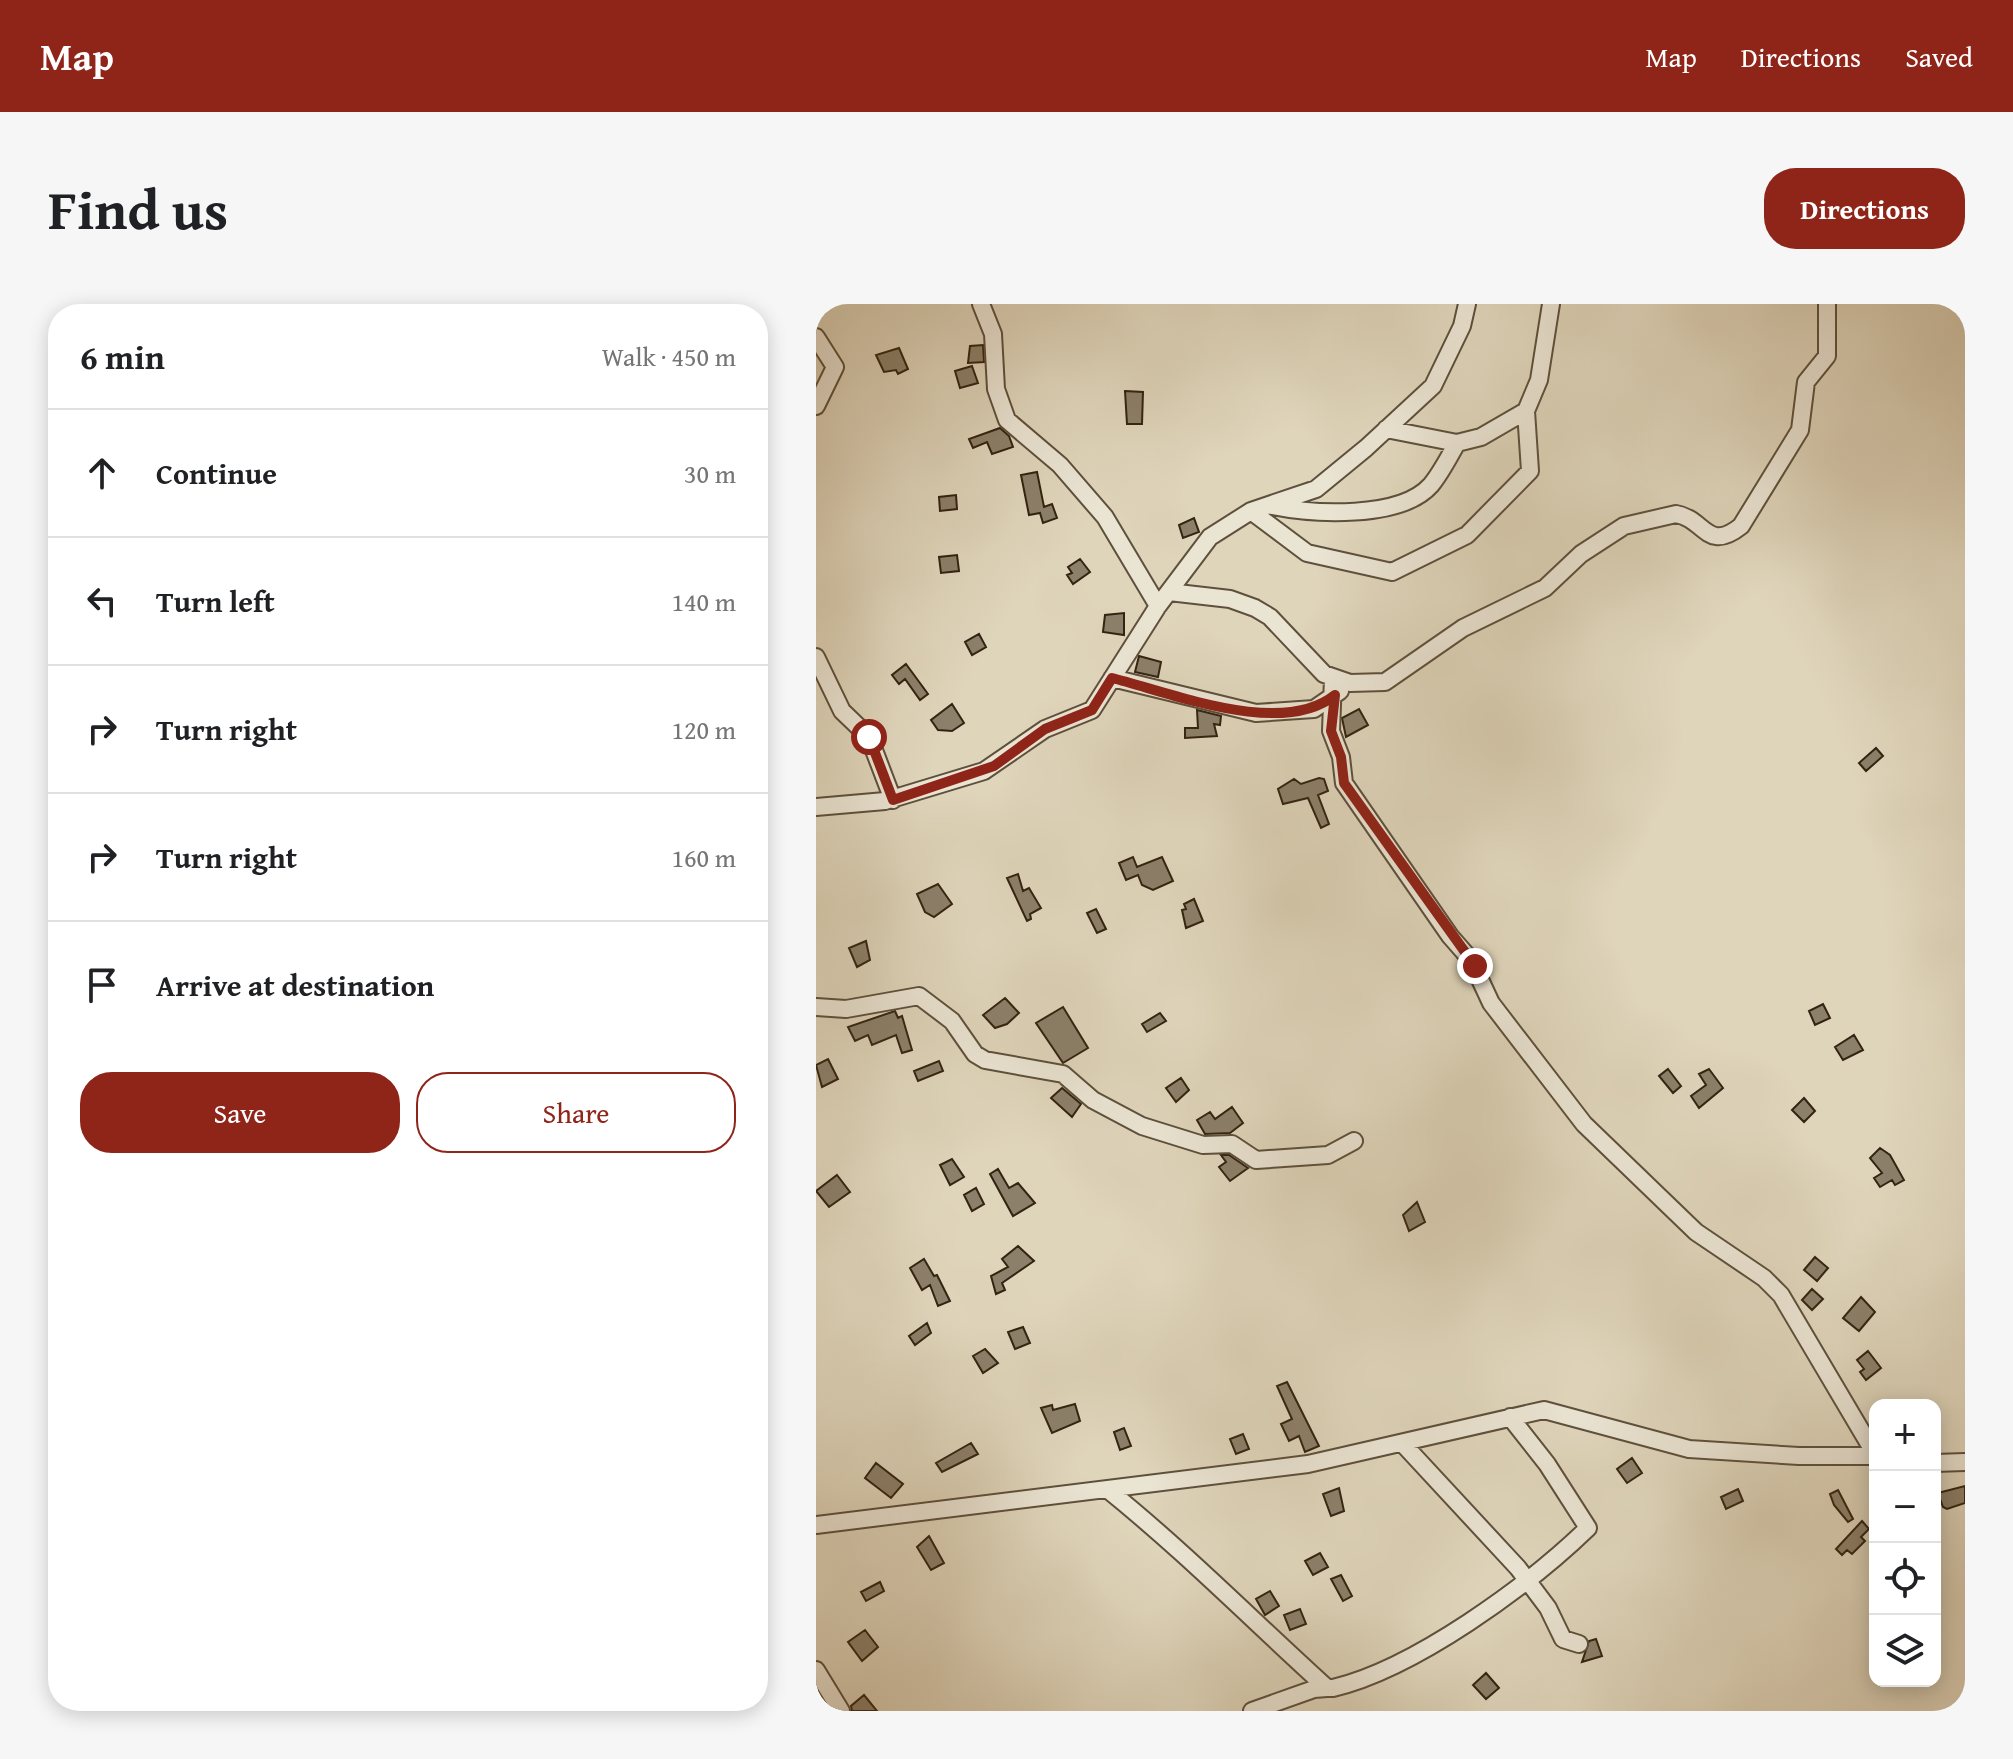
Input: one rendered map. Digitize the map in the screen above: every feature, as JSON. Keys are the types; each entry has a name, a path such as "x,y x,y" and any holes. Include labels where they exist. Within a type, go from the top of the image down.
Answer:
{"street":[{"path":"981,304 996,344 996,389 1007,420 1060,465 1105,517 1158,606"},
{"path":"816,807 893,800 994,766 1045,729 1092,710 1158,606 1210,537 1258,508 1316,489 1386,429 1433,386 1462,326 1467,304"},
{"path":"1258,508 1296,548 1319,558 1354,562 1386,573 1402,569 1467,535 1530,471 1526,411 1539,380 1551,304"},
{"path":"1112,678 1256,713 1309,710 1334,687 1350,683 1385,682 1395,678 1463,628 1545,588 1576,558 1624,526 1676,514 1716,537 1737,529 1800,430 1806,382 1827,356 1827,304"},
{"path":"816,337 835,367 816,406"},
{"path":"1386,429 1457,443 1481,437 1526,411"},
{"path":"1258,508 1313,514 1403,504 1430,486 1457,443"},
{"path":"1169,592 1230,599 1255,608 1270,617 1334,687 1331,731 1341,757 1344,783 1450,936 1471,960 1491,1003 1593,1134 1696,1232 1774,1286 1869,1445"},
{"path":"816,657 842,711 866,732 893,800"},
{"path":"816,1007 846,1009 919,996 952,1021 975,1054 985,1060 1058,1072 1093,1100 1142,1126 1203,1145 1230,1144 1253,1159 1328,1155 1354,1141"},
{"path":"816,1525 1308,1464 1404,1445 1510,1417 1552,1411 1689,1449 1799,1456 1869,1455"},
{"path":"1252,1711 1314,1689 1337,1688 1410,1659 1527,1579 1589,1526 1510,1417"},
{"path":"1404,1445 1527,1579 1548,1608 1563,1639 1579,1644"},
{"path":"1941,1463 1965,1462"},
{"path":"1107,1489 1179,1548 1199,1572 1327,1688"},
{"path":"816,1670 841,1711"}],"building":[{"path":"983,345 984,362 968,363 970,346"},
{"path":"899,348 908,369 898,374 896,370 884,372 876,355"},
{"path":"972,366 978,383 960,388 955,371"},
{"path":"1125,391 1143,392 1142,424 1127,424"},
{"path":"1000,428 1009,436 1013,447 992,454 987,442 973,448 969,439"},
{"path":"1037,472 1044,507 1052,504 1057,518 1043,523 1040,513 1029,515 1021,475"},
{"path":"956,495 957,509 940,511 939,497"},
{"path":"1194,518 1199,532 1183,538 1179,525"},
{"path":"957,555 959,571 941,573 939,557"},
{"path":"1080,559 1090,572 1073,584 1067,575 1072,573 1068,567"},
{"path":"1124,613 1124,635 1103,632 1105,615"},
{"path":"979,634 986,647 972,655 965,642"},
{"path":"1139,656 1161,662 1158,677 1135,672"},
{"path":"906,664 928,694 920,700 905,679 899,684 892,675"},
{"path":"952,704 964,723 952,731 938,730 931,720"},
{"path":"1359,709 1368,725 1346,737 1342,718"},
{"path":"1197,710 1221,716 1220,725 1214,724 1217,736 1185,738 1185,728 1198,728"},
{"path":"1876,748 1883,756 1866,771 1859,763"},
{"path":"1294,779 1301,784 1324,779 1328,791 1318,795 1329,824 1321,828 1308,798 1283,804 1278,789"},
{"path":"1133,857 1137,867 1162,857 1173,881 1153,890 1142,885 1138,875 1126,880 1119,863"},
{"path":"1018,874 1023,891 1029,888 1041,908 1030,914 1031,919 1027,921 1007,878"},
{"path":"938,884 952,904 934,917 925,912 917,894"},
{"path":"1194,899 1203,921 1186,928 1182,910 1186,909 1184,904"},
{"path":"1096,909 1106,929 1097,933 1087,913"},
{"path":"866,941 870,960 857,967 849,948"},
{"path":"1005,998 1019,1013 1007,1024 995,1028 983,1015"},
{"path":"1823,1004 1830,1018 1815,1025 1809,1011"},
{"path":"1063,1007 1088,1048 1063,1063 1036,1023"},
{"path":"895,1011 898,1018 902,1016 912,1050 902,1053 896,1035 872,1045 868,1035 855,1041 848,1027"},
{"path":"1160,1013 1166,1021 1147,1032 1142,1024"},
{"path":"1854,1035 1863,1050 1843,1060 1835,1047"},
{"path":"828,1059 838,1079 822,1087 816,1065"},
{"path":"939,1061 943,1071 918,1081 914,1071"},
{"path":"1668,1069 1681,1086 1673,1093 1659,1076"},
{"path":"1709,1069 1723,1088 1699,1108 1691,1096 1706,1085 1699,1074"},
{"path":"1181,1078 1189,1090 1176,1102 1166,1088"},
{"path":"1062,1088 1081,1104 1072,1117 1051,1098"},
{"path":"1804,1098 1815,1111 1804,1122 1792,1110"},
{"path":"1232,1107 1243,1123 1230,1133 1205,1134 1197,1120 1210,1112 1215,1119"},
{"path":"1880,1148 1890,1155 1904,1180 1895,1185 1892,1180 1880,1187 1874,1178 1882,1173 1870,1158"},
{"path":"1221,1155 1229,1155 1248,1168 1230,1181 1219,1167 1226,1162"},
{"path":"952,1159 964,1177 950,1185 940,1165"},
{"path":"998,1169 1009,1188 1018,1183 1035,1203 1013,1216 990,1174"},
{"path":"837,1175 850,1192 829,1207 816,1191"},
{"path":"976,1188 984,1204 972,1211 964,1195"},
{"path":"1417,1202 1425,1222 1409,1231 1403,1215"},
{"path":"1018,1246 1034,1261 1002,1283 1005,1290 996,1294 991,1276 1008,1267 1002,1259"},
{"path":"1815,1257 1828,1268 1817,1281 1804,1270"},
{"path":"924,1259 934,1276 937,1275 950,1301 938,1306 930,1285 922,1290 910,1268"},
{"path":"1812,1289 1823,1299 1812,1310 1802,1300"},
{"path":"1861,1297 1875,1312 1859,1331 1843,1318"},
{"path":"927,1323 931,1333 915,1345 909,1336"},
{"path":"1023,1327 1030,1343 1015,1349 1008,1332"},
{"path":"985,1349 998,1363 983,1373 973,1356"},
{"path":"1868,1351 1881,1368 1866,1380 1860,1372 1864,1369 1857,1360"},
{"path":"1287,1382 1319,1446 1305,1452 1299,1436 1289,1441 1281,1424 1292,1419 1277,1386"},
{"path":"1075,1404 1080,1421 1052,1433 1041,1408 1052,1405 1053,1410"},
{"path":"1124,1428 1131,1446 1120,1450 1114,1432"},
{"path":"1243,1434 1249,1449 1236,1454 1230,1439"},
{"path":"971,1443 978,1454 942,1472 936,1463"},
{"path":"1632,1458 1642,1473 1627,1483 1617,1469"},
{"path":"876,1463 903,1484 891,1498 865,1478"},
{"path":"1965,1486 1965,1503 1947,1509 1943,1507 1941,1492"},
{"path":"1339,1488 1344,1511 1331,1516 1323,1494"},
{"path":"1738,1489 1743,1501 1726,1509 1721,1497"},
{"path":"1838,1490 1853,1519 1848,1522 1834,1505 1830,1494"},
{"path":"1862,1521 1869,1529 1861,1537 1865,1541 1852,1554 1847,1550 1842,1555 1836,1549"},
{"path":"929,1536 944,1563 931,1570 917,1547"},
{"path":"1320,1553 1328,1567 1313,1575 1305,1561"},
{"path":"1341,1575 1352,1596 1343,1601 1331,1579"},
{"path":"880,1582 884,1591 866,1601 861,1592"},
{"path":"1270,1591 1279,1606 1265,1615 1256,1599"},
{"path":"1300,1609 1306,1624 1290,1630 1284,1615"},
{"path":"865,1630 878,1647 862,1661 848,1642"},
{"path":"1596,1639 1602,1656 1582,1662 1589,1641"},
{"path":"1486,1673 1499,1688 1486,1699 1473,1685"},
{"path":"864,1695 877,1711 852,1711 851,1706"}],"route":[{"path":"869,737 893,800 984,771 1003,761 1045,729 1089,713 1097,706 1112,678 1256,713 1309,710 1335,695 1331,731 1341,757 1346,788 1450,936 1475,966"}]}
